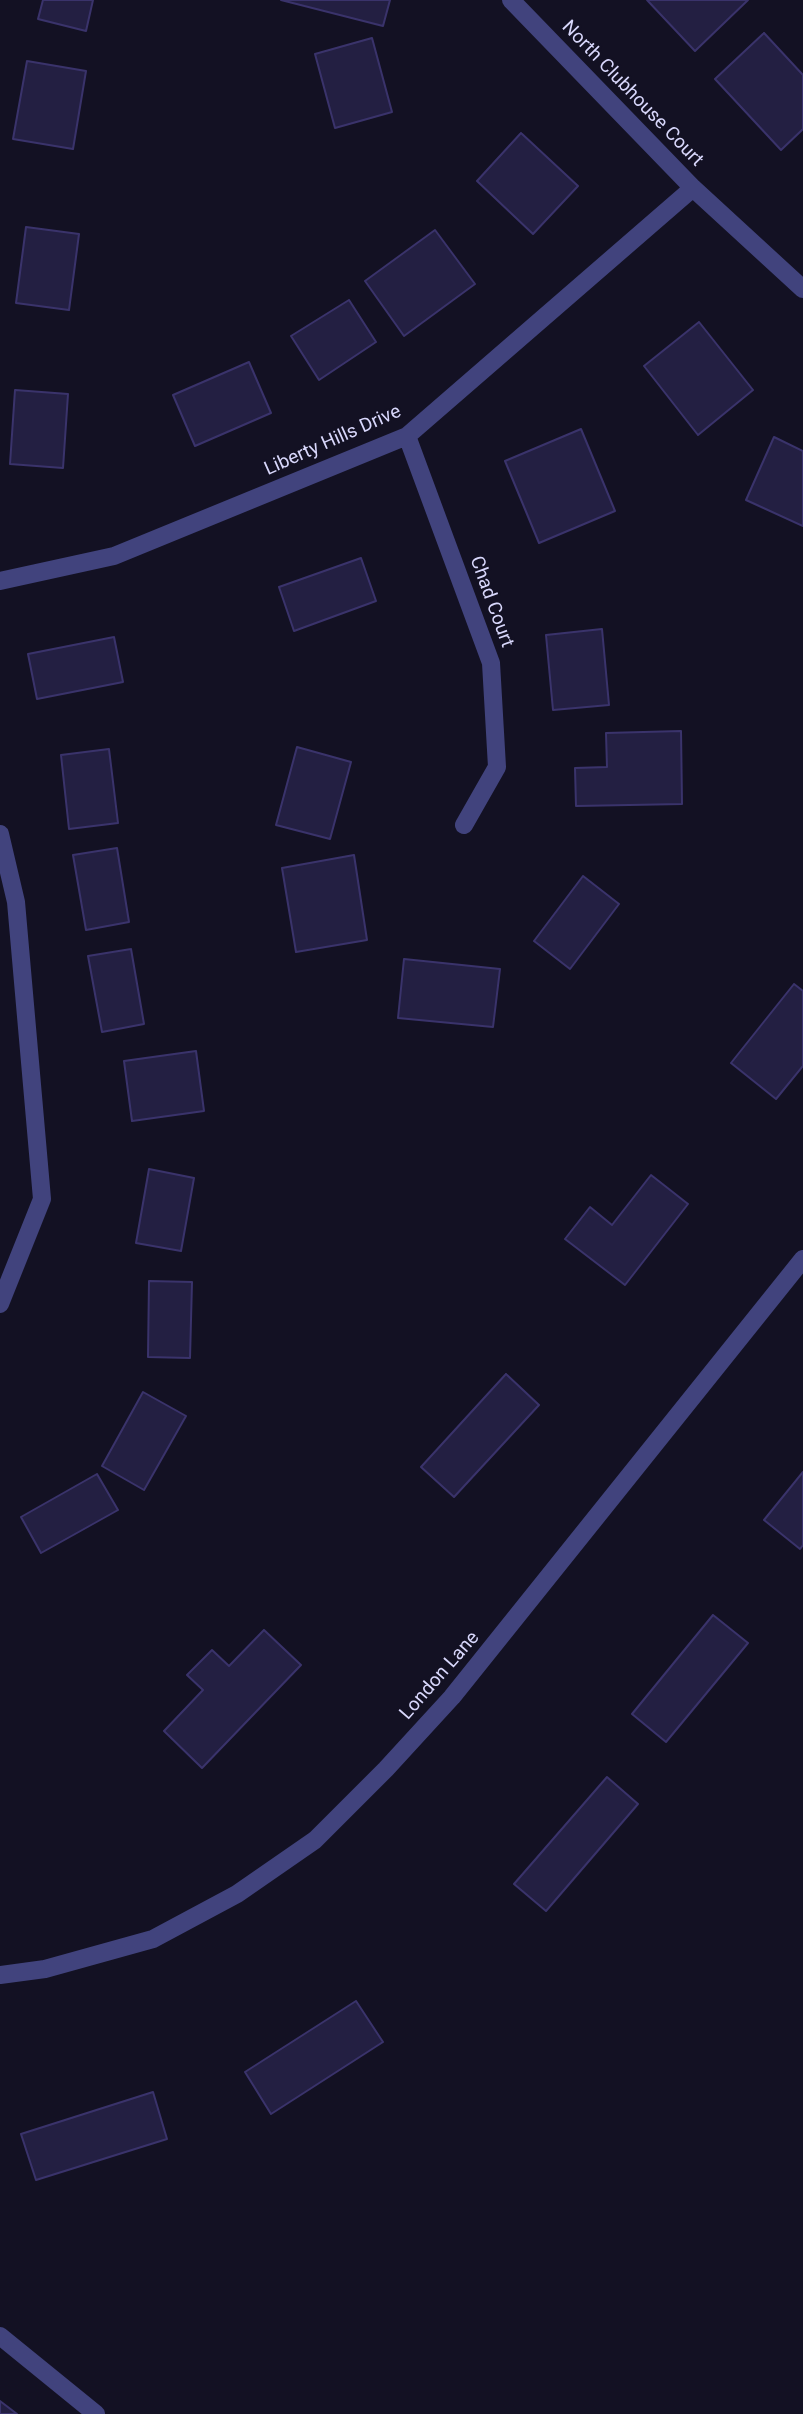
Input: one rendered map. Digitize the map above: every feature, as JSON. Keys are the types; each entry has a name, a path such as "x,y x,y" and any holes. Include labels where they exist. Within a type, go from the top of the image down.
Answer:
{"street":[{"name":"North Clubhouse Court","path":"512,0 694,188 803,289"},
{"name":"Liberty Hills Drive","path":"0,581 114,556 407,436 694,188"},
{"name":"Chad Court","path":"407,436 491,663 496,767 464,825"},
{"path":"0,834 16,902 42,1199 0,1304"},
{"name":"London Lane","path":"0,1975 45,1969 153,1939 237,1894 315,1840 386,1769 452,1697 803,1259"},
{"path":"0,2336 96,2414"}],"building":[{"path":"43,0 93,0 86,31 38,19"},
{"path":"281,0 390,0 383,26"},
{"path":"647,0 748,0 695,51"},
{"path":"764,33 803,75 803,129 781,150 715,79"},
{"path":"372,38 392,112 335,128 315,54"},
{"path":"27,61 86,71 73,149 13,139"},
{"path":"521,133 578,186 533,234 477,181"},
{"path":"26,227 79,234 69,310 16,303"},
{"path":"435,230 475,284 404,336 365,281"},
{"path":"349,300 376,342 319,380 291,336"},
{"path":"699,322 753,390 698,435 644,366"},
{"path":"249,362 271,413 195,446 173,395"},
{"path":"15,390 68,394 63,468 10,464"},
{"path":"581,429 615,511 539,543 505,461"},
{"path":"774,437 803,451 803,526 746,500"},
{"path":"361,558 376,601 294,631 279,587"},
{"path":"602,629 609,705 553,710 546,635"},
{"path":"114,637 123,682 37,699 28,654"},
{"path":"681,731 682,804 576,806 575,768 607,767 606,733"},
{"path":"297,747 351,762 330,839 276,825"},
{"path":"109,749 118,823 69,829 61,755"},
{"path":"117,848 129,922 86,930 73,855"},
{"path":"354,855 367,940 296,952 282,868"},
{"path":"583,876 619,904 570,969 534,941"},
{"path":"131,949 144,1024 102,1032 88,956"},
{"path":"404,959 500,969 493,1027 398,1018"},
{"path":"794,984 803,991 803,1066 776,1099 731,1063"},
{"path":"196,1051 204,1111 132,1121 124,1061"},
{"path":"149,1169 194,1178 181,1251 136,1243"},
{"path":"651,1175 688,1204 625,1285 565,1239 590,1207 612,1225"},
{"path":"149,1281 192,1282 190,1358 148,1357"},
{"path":"506,1374 539,1405 454,1497 421,1467"},
{"path":"143,1392 186,1416 144,1490 102,1466"},
{"path":"803,1472 803,1545 800,1549 764,1520"},
{"path":"97,1474 118,1510 41,1553 21,1517"},
{"path":"713,1615 748,1643 666,1742 632,1714"},
{"path":"264,1630 301,1665 202,1768 164,1731 203,1690 187,1675 212,1650 229,1666"},
{"path":"607,1777 638,1804 546,1911 514,1884"},
{"path":"356,2001 383,2042 271,2114 245,2072"},
{"path":"153,2092 167,2139 36,2180 21,2134"},
{"path":"0,2401 17,2414 0,2414"}]}
